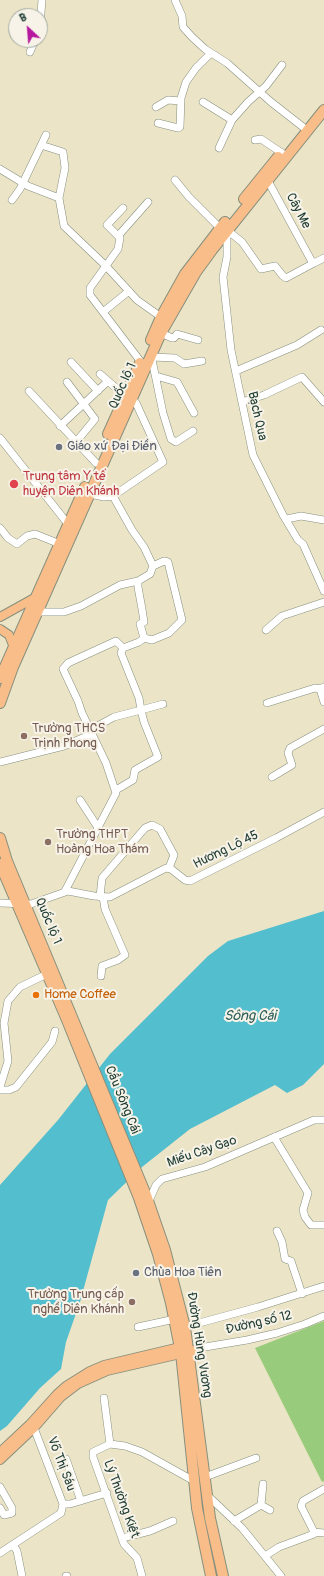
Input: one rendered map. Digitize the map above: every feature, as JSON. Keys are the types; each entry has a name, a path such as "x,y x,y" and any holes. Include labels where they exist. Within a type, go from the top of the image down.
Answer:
{"highway":[{"name":"Quốc lộ 1","path":"0,678 96,463 128,397 151,356 161,333 196,272 224,229 303,127 323,108"},
{"name":"Quốc lộ 1","path":"0,703 17,658 90,494 141,362 161,317 185,274 268,181 323,108"},
{"name":"Quốc lộ 1","path":"0,838 47,974 70,1017"},
{"name":"Quốc lộ 1","path":"0,864 22,904 70,1017"},
{"name":"Cầu Sông Cái","path":"70,1017 144,1198"},
{"name":"Đường Hùng Vương","path":"144,1198 158,1254 187,1349 192,1409"},
{"path":"192,1409 205,1526 216,1576"},
{"path":"192,1409 205,1477 210,1518 223,1576"},
{"path":"192,1409 194,1481 199,1526 211,1576"}],"main road":[{"path":"0,617 46,592"},
{"path":"0,629 9,635 14,645 17,658"},
{"path":"0,1460 32,1426 57,1394 66,1386 90,1371 104,1365 187,1349"},
{"path":"0,1452 32,1426"}],"street":[{"path":"175,0 181,12 186,30 211,53 227,63 303,127"},
{"path":"30,52 32,48"},
{"path":"158,123 178,128 180,127 182,93 189,78 211,53"},
{"path":"219,148 232,120 248,102 260,92 282,66"},
{"path":"156,107 168,100 181,101"},
{"path":"203,102 232,120"},
{"path":"12,200 46,135"},
{"path":"255,140 261,139 282,153"},
{"path":"41,145 63,152 66,168 59,198 64,226 106,266 137,300 161,317"},
{"path":"0,169 22,183 59,198"},
{"path":"175,180 189,197 224,229 242,242 261,269 276,266 282,276 286,278 324,258"},
{"name":"Cây Me","path":"268,181 314,262"},
{"path":"118,236 148,202"},
{"path":"123,208 108,225 110,230 118,236 120,241 118,249 90,291 90,295 141,362"},
{"name":"Bạch Qua","path":"224,229 227,257 223,277 236,371 256,462 298,540 303,544 321,575 324,590"},
{"path":"103,312 129,291"},
{"path":"236,371 297,345 321,330"},
{"path":"161,333 172,338 174,338 177,334 198,340"},
{"path":"193,431 176,442 171,439 163,412 151,356 175,358 184,364 202,361"},
{"path":"71,362 98,391"},
{"path":"90,494 104,497 114,496 163,462 136,403 107,382 100,374"},
{"path":"156,376 177,382 194,413"},
{"path":"242,402 264,395 302,377 324,402"},
{"path":"67,382 85,403 95,419 76,442"},
{"path":"60,426 107,382"},
{"path":"29,391 96,463"},
{"path":"0,438 68,524"},
{"path":"114,496 132,530 144,547 153,566"},
{"path":"287,519 301,516 324,520"},
{"path":"0,528 8,538 17,544 27,536 35,534 60,544"},
{"path":"37,612 64,612 81,606 120,585 138,581 150,574 153,566 164,561 168,562 182,620 165,635 152,640 144,638"},
{"path":"138,581 138,590 144,622 140,624 144,638"},
{"path":"266,630 282,616 324,602"},
{"path":"123,648 139,642 144,638"},
{"path":"65,891 114,798 116,790 106,763 64,673 63,667 89,653 116,642 123,648"},
{"path":"116,790 133,780 135,770 158,757 144,722 139,698 122,659 121,653 123,648"},
{"path":"267,703 315,688 322,688 324,702"},
{"path":"0,762 64,746 91,732 114,717 163,704"},
{"path":"272,777 292,765 288,754 290,748 324,729"},
{"path":"80,800 98,826"},
{"name":"Hương Lộ 45","path":"169,868 184,879 190,881 324,812"},
{"path":"0,903 22,904 45,900 65,891 101,897 110,897 169,868 174,855 160,829 152,825 145,828 102,878 101,897 125,955 118,960 102,966 101,976"},
{"path":"0,1087 8,1061 4,1024 8,1001 14,993 24,985 47,974"},
{"path":"0,1090 9,1090 16,1087 52,1042 55,1031"},
{"name":"Miếu Cây Gạo","path":"144,1198 162,1179 205,1167 314,1120 324,1120"},
{"path":"274,1137 308,1192 303,1210 304,1217 311,1225 324,1225"},
{"path":"277,1230 282,1242 284,1259 291,1261 302,1294"},
{"path":"138,1327 179,1325 302,1294 324,1286"},
{"name":"Đường số 12","path":"187,1349 270,1335 305,1324 324,1316"},
{"path":"104,1398 110,1444 125,1446 136,1450 194,1481"},
{"name":"Võ Thị Sáu","path":"0,1553 61,1513 63,1504 32,1426"},
{"name":"Lý Thường Kiệt","path":"110,1444 95,1450 93,1457 107,1493 124,1546 137,1558 142,1576"},
{"path":"205,1477 256,1458"},
{"path":"66,1459 81,1501"},
{"path":"261,1504 263,1484"},
{"path":"0,1487 12,1508 12,1513 6,1516 0,1508"},
{"path":"313,1532 301,1506 303,1501 324,1489"},
{"path":"63,1504 81,1501 107,1493"},
{"path":"207,1495 234,1521 281,1576"},
{"path":"234,1521 261,1504"},
{"path":"261,1504 270,1510"},
{"path":"122,1538 150,1532 173,1521"},
{"path":"313,1532 324,1533"},
{"path":"265,1556 279,1547 314,1534 313,1532"},
{"path":"13,1545 17,1551 22,1576"}],"green space":[{"path":"324,1321 324,1481 322,1482 255,1348"}],"water":[{"name":"Sông Cái","path":"324,911 324,1064 303,1085 287,1093 275,1085 190,1129 142,1167 108,1200 80,1302 66,1342 61,1369 40,1388 7,1426 0,1431 0,1185 58,1120 110,1054 208,956 228,941"}],"place":[{"name":"Giáo xứ Đại Điền","path":"59,447"},
{"name":"Trung tâm Y tế huyện Diên Khánh","path":"14,484"},
{"name":"Trường THCS Trịnh Phong","path":"24,736"},
{"name":"Trường THPT Hoàng Hoa Thám","path":"48,842"},
{"name":"Home Coffee","path":"36,995"},
{"name":"Chùa Hoa Tiên","path":"136,1273"},
{"name":"Trường Trung cấp nghề Diên Khánh","path":"132,1302"}]}
